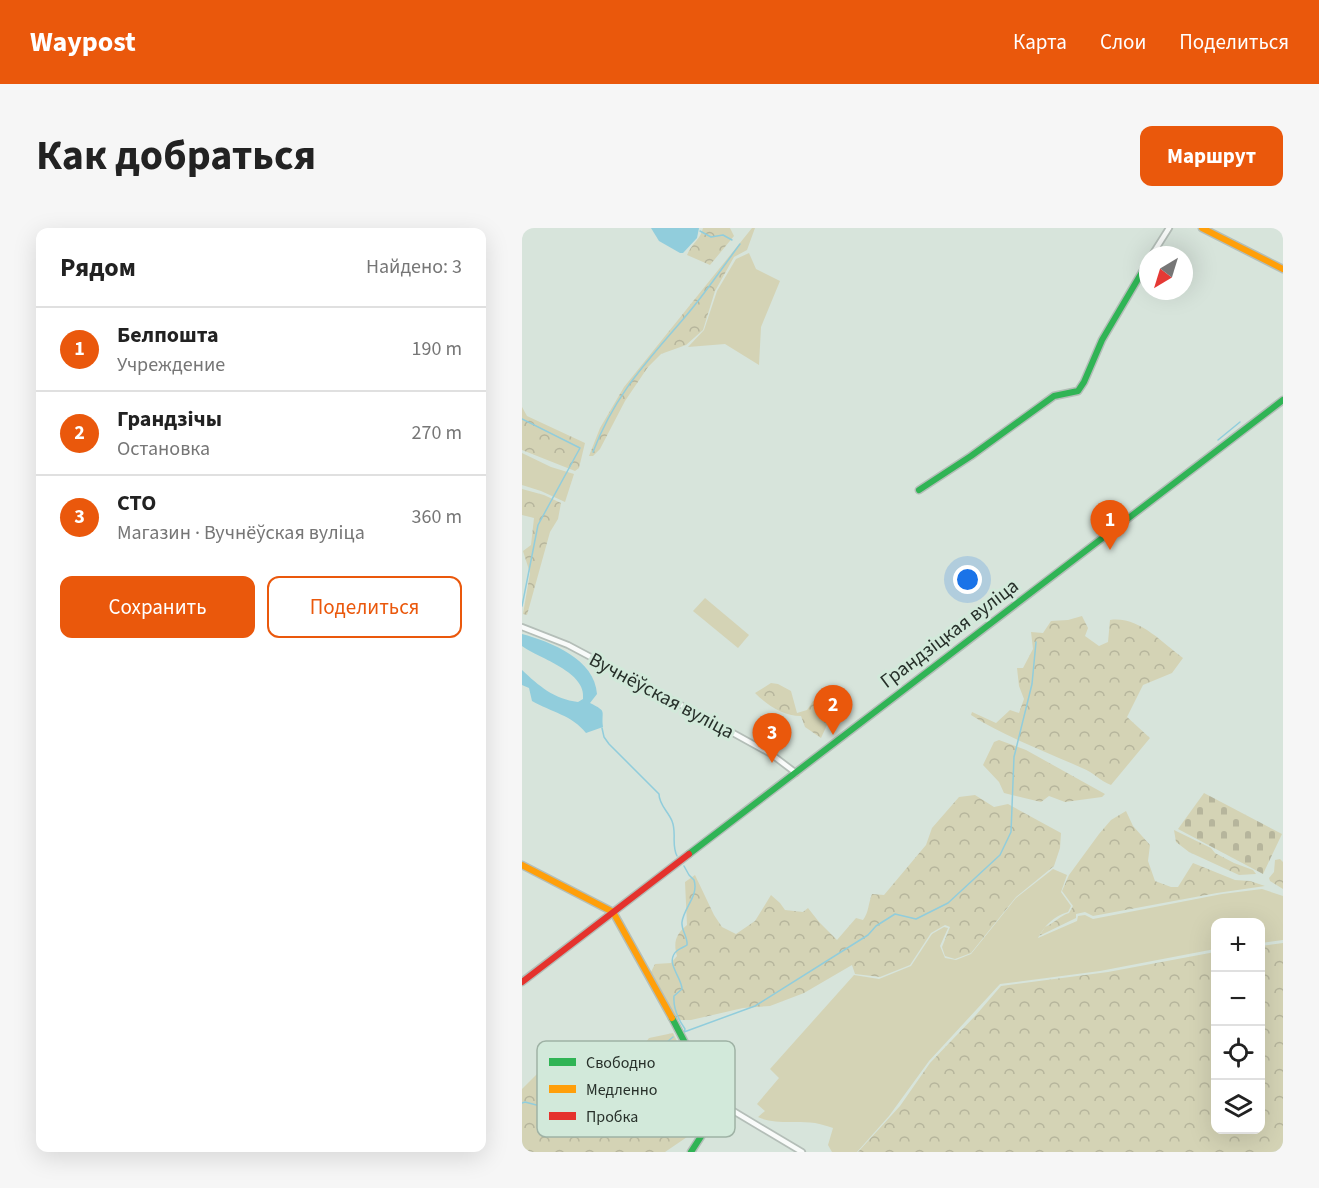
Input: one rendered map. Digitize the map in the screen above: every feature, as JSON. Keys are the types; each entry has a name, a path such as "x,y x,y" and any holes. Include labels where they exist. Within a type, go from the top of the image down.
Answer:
{"main road":[{"path":"1202,228 1283,269"},
{"path":"919,490 971,456 1054,396 1078,391 1102,340 1139,277"},
{"name":"Грандзіцкая вуліца","path":"522,982 1283,400"},
{"path":"522,865 613,912 684,1041"},
{"path":"691,1152 701,1137"}],"street":[{"path":"1158,246 1169,228"},
{"name":"Вучнёўская вуліца","path":"522,627 568,645 704,717 771,754 796,773"},
{"path":"735,1112 802,1152"}],"green space":[{"path":"703,228 730,228 734,236 710,265 687,255"},
{"path":"752,228 755,228 747,250 734,257 715,291 703,330 686,345 661,354 648,367 625,401 600,449 593,456 589,456 600,428 624,387"},
{"path":"749,253 756,269 780,281 761,327 759,365 725,344 688,347 704,330 717,291 736,259"},
{"path":"522,407 527,416 585,443 579,468 575,471 522,450"},
{"path":"522,453 551,467 574,474 565,502 522,485"},
{"path":"522,489 561,503 558,519 550,532 527,615 523,614 530,573 523,551 531,545 534,518 522,515"},
{"path":"705,598 749,635 738,648 693,611"},
{"path":"1082,616 1088,628 1085,636 1099,646 1108,642 1110,620 1121,620 1140,626 1183,658 1172,673 1143,685 1127,717 1150,738 1111,785 1086,770 1011,737 971,715 972,712 996,723 1010,710 1019,713 1024,699 1019,686 1017,668 1023,668 1033,649 1031,632 1043,633 1051,621"},
{"path":"771,683 791,691 797,713 807,710 813,701 829,706 828,716 835,725 827,725 821,738 805,727 801,716 794,716 770,706 755,693"},
{"path":"999,740 1026,750 1105,794 1102,797 1065,802 1049,796 1041,802 1004,793 999,782 983,765 994,742"},
{"path":"1204,793 1282,834 1263,874 1178,829"},
{"path":"975,795 994,807 1008,804 1061,833 1060,848 1054,866 1016,897 971,953 955,959 945,956 942,947 950,927 945,925 931,933 910,965 880,977 855,974 852,965 804,993 770,1006 743,1008 691,1020 675,1020 651,972 655,964 671,963 677,956 676,939 687,925 685,882 695,875 722,927 736,934 755,921 771,895 785,910 803,912 808,908 837,940 856,918 863,920 872,894 884,895 926,845 932,828 959,797"},
{"path":"1126,811 1133,826 1150,845 1148,861 1155,881 1178,887 1193,863 1235,880 1250,881 1265,886 1093,916 1085,912 1076,914 1076,918 1039,936 1045,927 1069,913 1073,906 1062,891 1069,875 1111,820"},
{"path":"1174,830 1211,848 1215,853 1234,863 1253,870 1256,874 1239,875 1189,852 1176,842"},
{"path":"1280,859 1283,862 1283,889 1269,878 1274,872 1275,860"},
{"path":"1053,869 1067,875 1061,892 1071,906 1068,912 1050,922 1038,938 1077,921 1078,916 1085,915 1093,919 1222,894 1262,889 1283,896 1283,940 1265,942 1265,918 1211,918 1211,950 1100,971 1000,984 929,1061 889,1116 857,1152 832,1152 828,1145 833,1128 815,1123 771,1121 758,1117 765,1111 757,1104 779,1078 770,1069 854,975 879,979 911,966 932,934 944,927 948,928 940,946 945,958 956,960 971,954 1016,898"},
{"path":"1283,943 1283,1152 858,1152 900,1106 930,1063 1001,986 1108,972 1211,953 1211,1134 1265,1134 1265,945"},
{"path":"673,1033 677,1041 647,1041 649,1038"},
{"path":"537,1074 537,1137 687,1137 665,1152 522,1152 522,1089"}],"water":[{"path":"651,228 699,228 697,238 683,253 680,253 659,241"},
{"path":"522,634 558,647 570,654 589,671 597,694 590,703 601,710 603,727 586,733 568,718 532,701 529,688 522,685 522,670 541,686 562,698 578,702 583,699 582,690 578,681 561,667 522,646"}],"waterway":[{"path":"700,231 711,237 723,235 732,240"},
{"path":"593,452 621,396 700,299 740,244"},
{"path":"522,419 580,448 538,525 522,606"},
{"path":"1218,440 1240,422"},
{"path":"684,866 694,880 695,891 682,922 687,945 678,950 672,959 682,989 674,996 674,1005 685,1029 684,1032 755,1006 868,935 876,926 895,914 916,919 948,903 1000,855 1011,832 1014,757 1032,684 1036,642"},
{"path":"602,728 609,744 659,794 660,801 673,825 674,847 677,856"},
{"path":"668,1041 673,1037"},
{"path":"522,1103 537,1105"}],"traffic: fast":[{"path":"919,490 971,456 1054,396 1078,391 1102,340 1139,277"},
{"path":"689,854 1283,400"},
{"path":"672,1018 684,1041"},
{"path":"691,1152 701,1137"}],"traffic: slow":[{"path":"1202,228 1283,269"},
{"path":"522,865 613,912 672,1018"}],"traffic: jam":[{"path":"522,982 689,854"}],"place":[{"name":"Белпошта","path":"1110,550"},
{"name":"Грандзічы","path":"833,735"},
{"name":"СТО","path":"772,763"}]}
